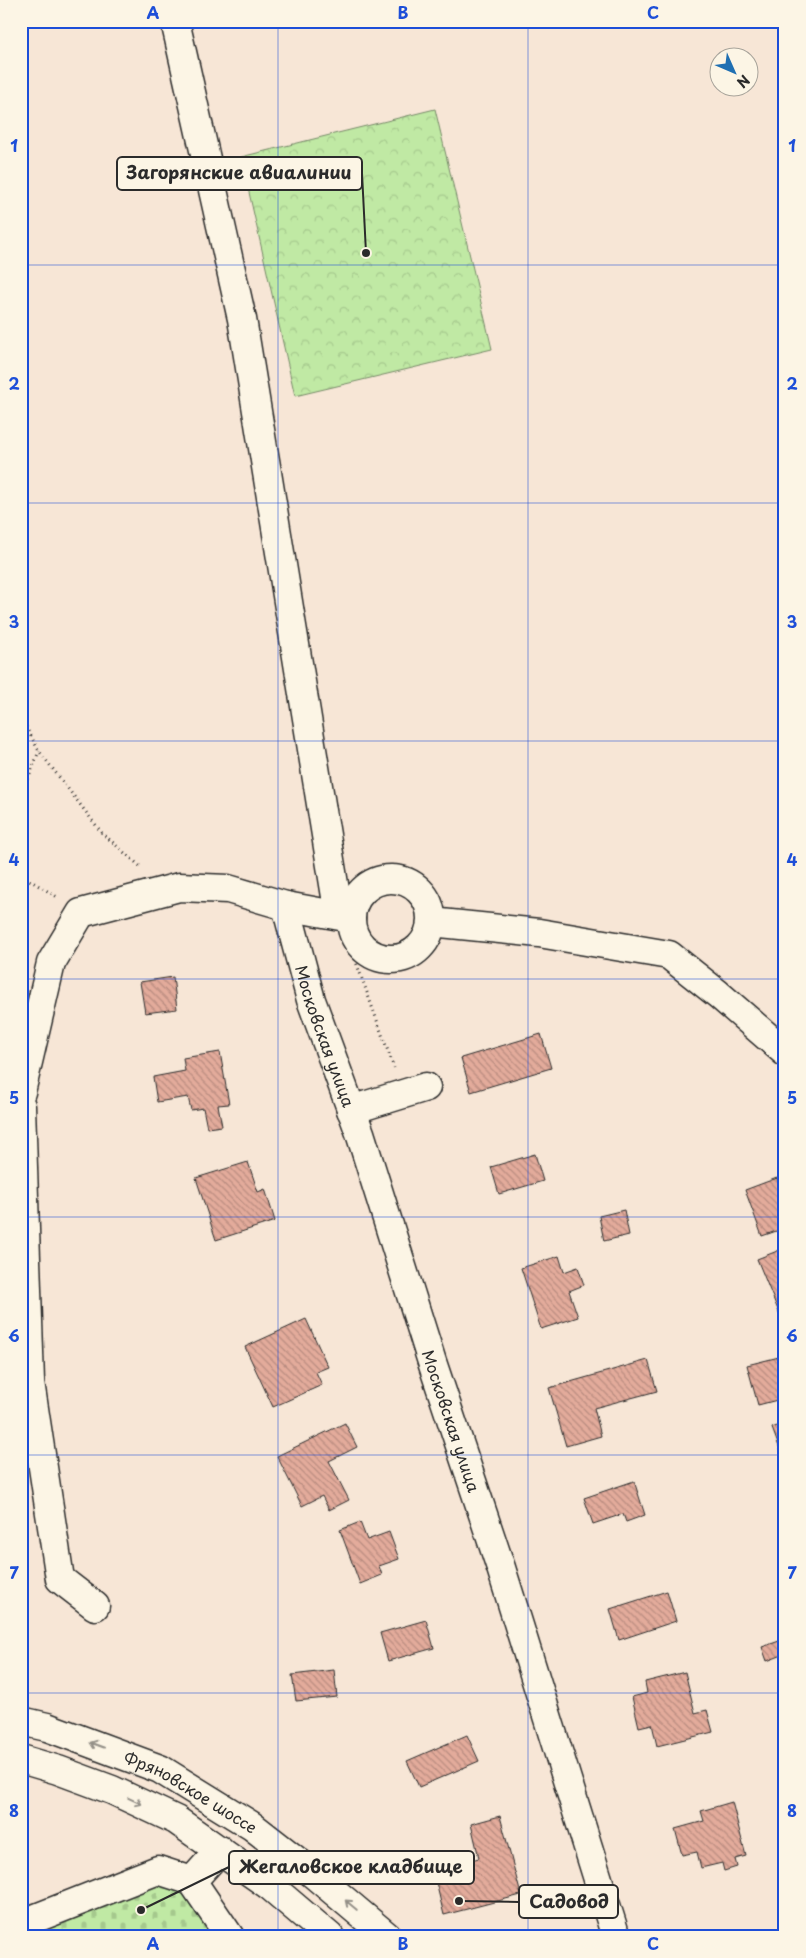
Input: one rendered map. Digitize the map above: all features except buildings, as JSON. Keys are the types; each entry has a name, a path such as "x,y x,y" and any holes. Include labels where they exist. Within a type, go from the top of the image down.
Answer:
{"street":[{"path":"175,21 242,320 345,916 360,943 370,953 382,958 396,959 409,955 420,946 428,935 431,922 430,909 425,898 417,888 406,882 394,879 381,881 370,886 360,894 345,916"},
{"path":"21,1092 51,963 81,913 179,887 228,889 286,906 345,916"},
{"name":"Московская улица","path":"286,906 311,1000 351,1110 501,1568 616,1937"},
{"path":"431,922 539,933 669,955 718,994 785,1052"},
{"path":"351,1110 415,1091"},
{"path":"21,1106 26,1387 60,1579 95,1606"},
{"name":"Фряновское шоссе","path":"21,1721 47,1727 160,1769 252,1826 311,1872 388,1937"},
{"name":"Фряновское шоссе","path":"21,1759 58,1770 112,1790 176,1820 270,1886 330,1937"},
{"path":"192,1881 220,1850"},
{"path":"21,1924 158,1870 192,1881 230,1937"}],"path":[{"path":"21,718 39,751 102,833 139,866 179,887"},
{"path":"21,798 39,751"},
{"path":"21,875 81,913"},
{"path":"345,916 415,1091"}],"green space":[{"path":"435,109 492,349 295,396 241,157"},
{"path":"155,1880 187,1887 222,1937 21,1937"}],"place":[{"name":"Загорянские авиалинии","path":"366,253"},
{"name":"Садовод","path":"459,1901"},
{"name":"Жегаловское кладбище","path":"141,1910"}]}
